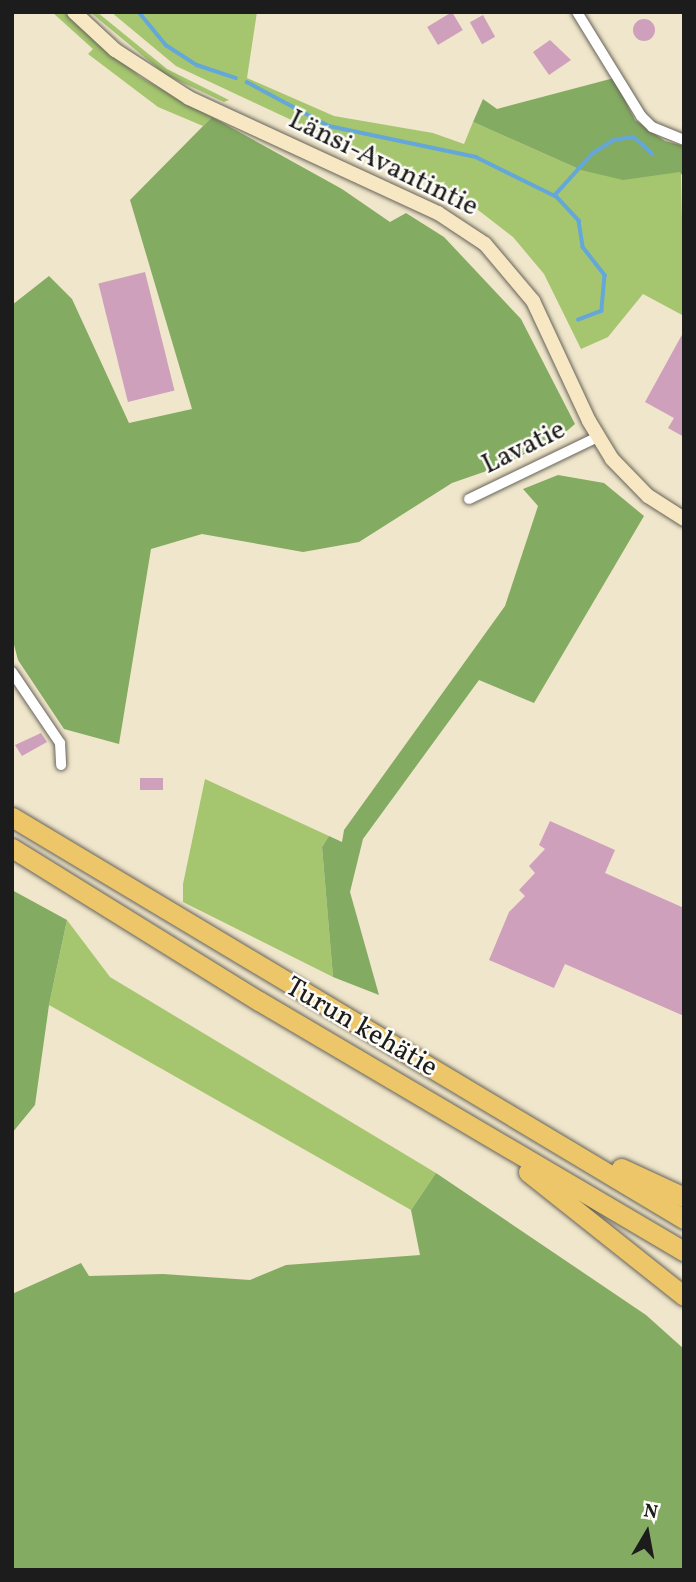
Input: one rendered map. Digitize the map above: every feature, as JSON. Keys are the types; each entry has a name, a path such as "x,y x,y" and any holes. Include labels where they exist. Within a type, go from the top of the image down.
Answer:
{"highway":[{"name":"Turun kehätie","path":"12,817 684,1219"},
{"name":"Turun kehätie","path":"12,848 684,1251"},
{"path":"410,1089 601,1226 684,1296"},
{"path":"535,1130 684,1197"}],"street":[{"name":"Länsi-Avantintie","path":"74,12 125,57 189,98 438,213 485,244 533,301 598,437 636,485 684,519"},
{"path":"577,12 641,116 659,131 684,140"},
{"name":"Lavatie","path":"469,499 598,437"},
{"path":"12,672 60,743 61,765"}],"green space":[{"path":"52,12 66,12 140,77 212,117 203,126 158,107 88,54 93,49"},
{"path":"90,12 97,12 167,69 229,100 224,102 166,75"},
{"path":"111,12 257,12 247,78 334,116 433,133 464,144 473,122 581,170 681,172 684,316 643,294 608,337 581,349 544,274 513,237 482,213 447,188 443,191 176,66"},
{"path":"614,78 635,120 665,141 684,146 684,178 680,172 623,180 581,170 473,122 483,99 497,109"},
{"path":"212,117 342,189 390,222 406,213 444,237 521,319 575,424 562,435 501,466 452,483 359,542 303,552 202,534 151,549 119,744 64,729 18,660 12,637 12,305 49,276 72,299 129,423 192,409 130,200"},
{"path":"558,475 604,483 644,516 534,703 479,680 363,839 350,892 379,995 333,977 322,847 329,836 342,842 344,830 505,606 538,506 523,489"},
{"path":"205,779 329,836 322,847 333,977 183,902 183,884"},
{"path":"12,890 67,920 49,1005 35,1105 12,1133"},
{"path":"67,920 110,977 436,1173 411,1210 49,1005"},
{"path":"436,1173 646,1315 684,1349 684,1570 12,1570 12,1294 81,1263 89,1276 163,1274 250,1280 286,1265 420,1255 411,1210"}],"building":[{"path":"452,12 463,30 438,45 427,27"},
{"path":"483,15 495,37 482,44 470,22"},
{"path":"640,19 648,19 655,26 655,34 648,41 640,41 633,34 633,26"},
{"path":"550,40 571,60 549,75 533,52"},
{"path":"145,272 175,390 128,402 98,284"},
{"path":"684,331 684,437 668,428 674,418 645,402"},
{"path":"41,733 47,742 22,756 15,745"},
{"path":"140,778 163,778 163,790 140,790"},
{"path":"550,821 615,850 605,873 684,908 684,1016 565,964 554,988 489,960 509,912 525,896 519,890 535,873 529,866 545,849 539,845"}],"waterway":[{"path":"139,12 166,45 197,65 236,78"},
{"path":"247,82 329,126 476,157 557,197 579,221 583,247 605,275 602,311 579,320"},
{"path":"555,195 593,153 614,140 634,137 653,154"}]}
